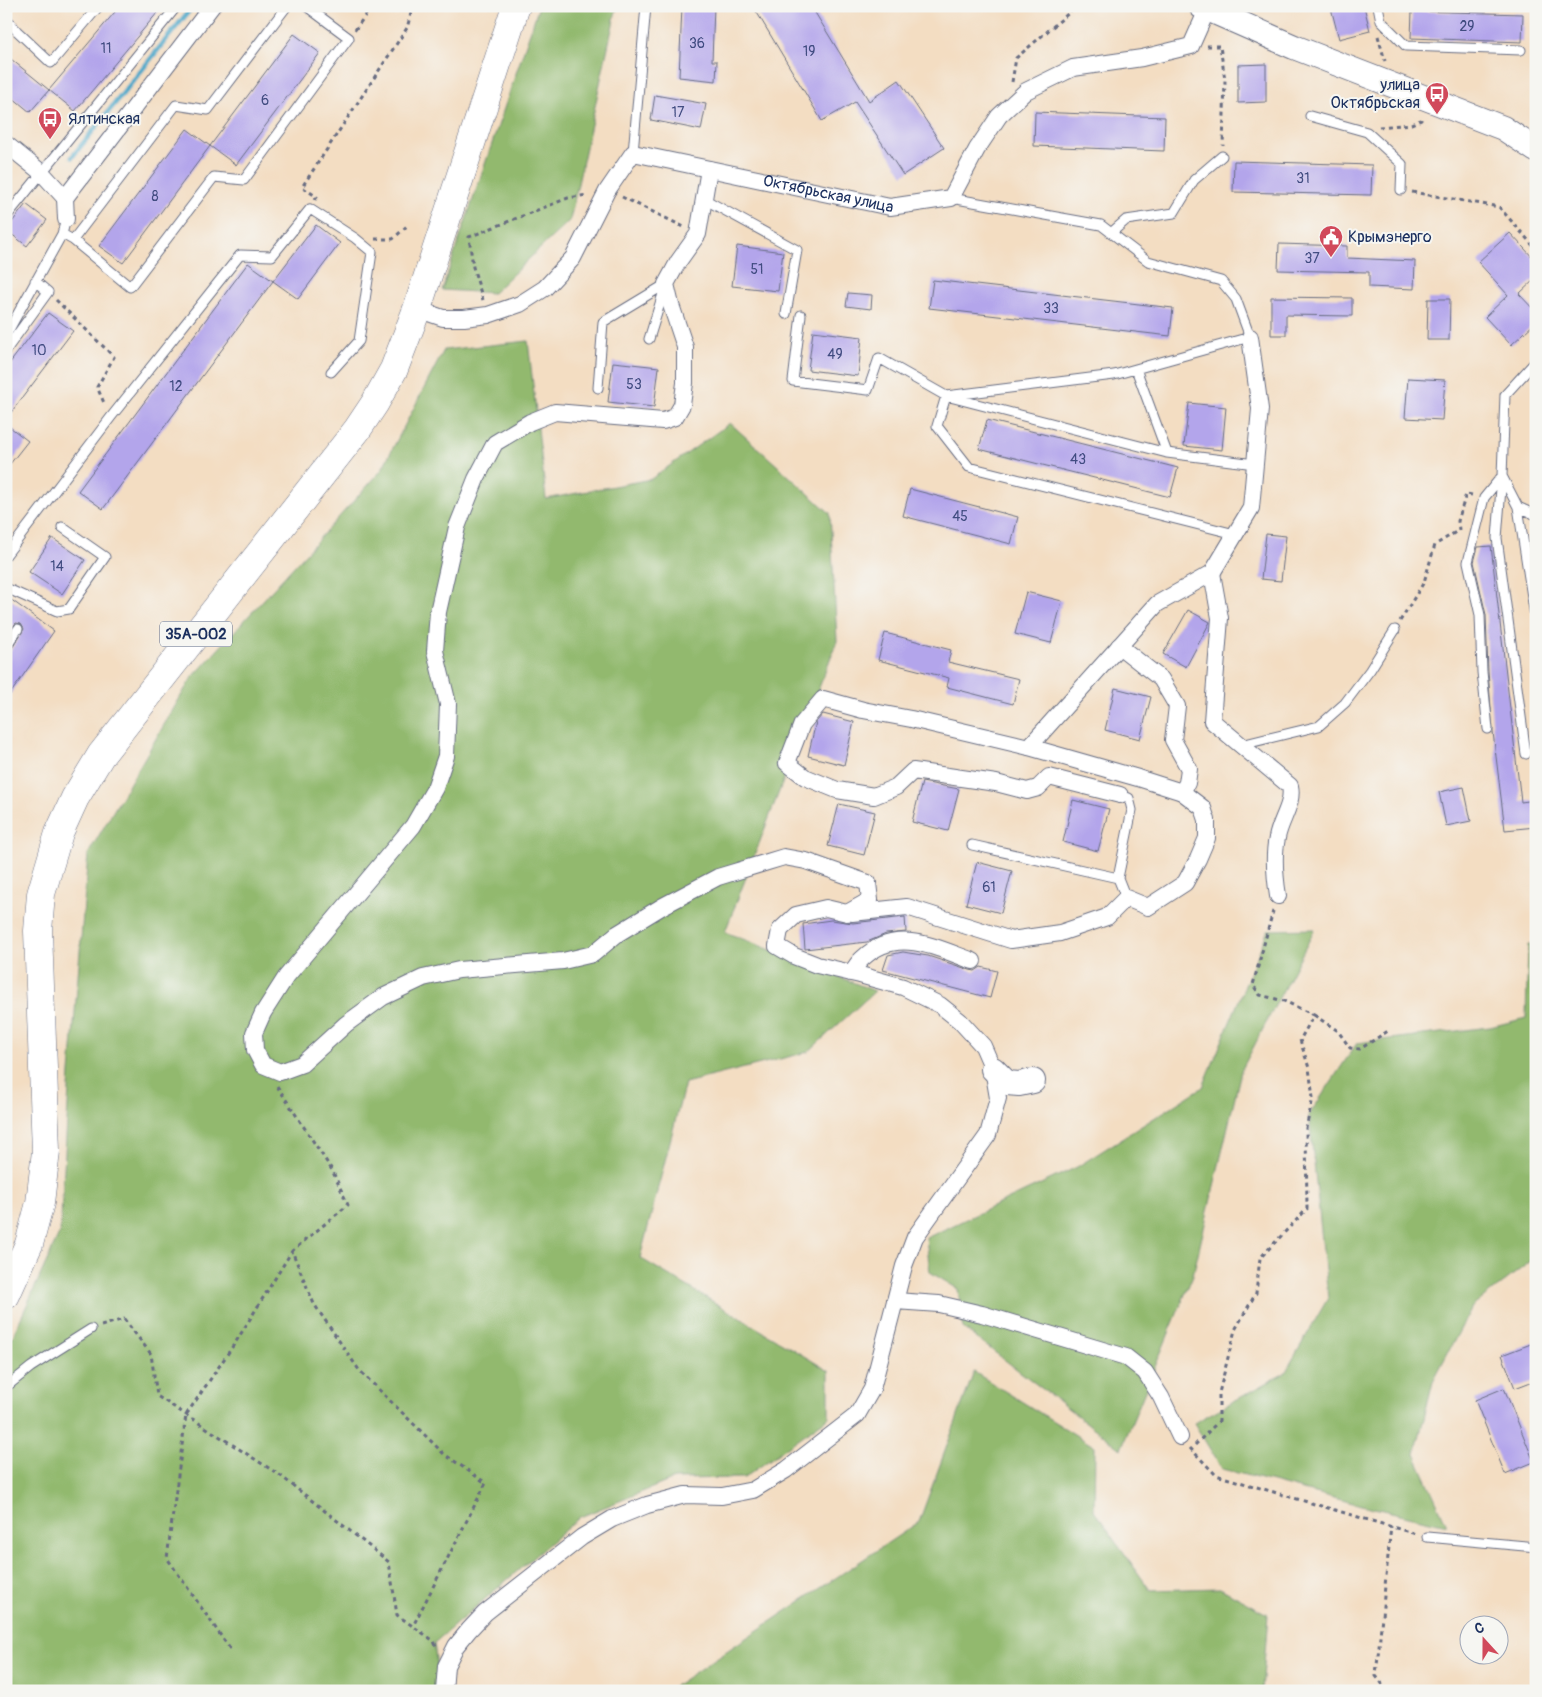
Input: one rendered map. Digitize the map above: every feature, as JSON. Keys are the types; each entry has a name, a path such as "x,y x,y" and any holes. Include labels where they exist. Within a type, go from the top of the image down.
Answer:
{"highway":[{"name":"35А-002","path":"6,1295 29,1244 40,1203 46,1151 38,931 41,894 59,833 75,798 101,755 357,430 394,369 417,309 516,6"}],"main road":[{"path":"1204,8 1294,47 1503,128 1536,150"},
{"path":"993,1069 1007,1083 1020,1084 1033,1081"}],"street":[{"path":"64,227 65,198 212,6"},
{"path":"951,198 977,149 999,116 1026,91 1073,68 1142,58 1191,46 1204,8 1234,6"},
{"path":"6,144 42,173 65,198"},
{"path":"417,309 443,318 464,318 488,314 520,304 545,288 573,258 606,191 633,152"},
{"name":"Октябрьская улица","path":"633,152 890,207 951,198"},
{"path":"709,169 698,234 678,262 666,284 685,347 685,382 682,405 676,417 663,421 556,412 530,422 496,443 476,479 457,527 438,612 435,652 448,704 448,725 446,756 435,788 413,826 286,976 263,1013 254,1033 255,1050 263,1065 280,1072 302,1064 346,1024 383,997 423,978 459,970 563,961 593,954 617,934 663,906 718,877 784,857 806,861 868,883 870,900 847,913"},
{"path":"1029,747 1157,604 1212,573 1251,508 1260,409 1250,337"},
{"path":"1212,573 1220,618 1212,721 1290,786 1292,795 1276,838 1275,874 1278,896"},
{"path":"1119,646 1161,679 1177,706 1173,740 1189,769 1187,783 1182,792"},
{"path":"444,1691 446,1666 456,1646 485,1613 582,1536 612,1520 647,1505 685,1495 722,1496 753,1490 786,1470 857,1415 872,1389 904,1266 915,1237 988,1134 998,1098 993,1069 983,1046 960,1021 940,1005 903,987 817,965 794,956 777,946 780,930 796,915 826,908 847,913 907,907 1011,940 1060,933 1107,917 1126,898 1148,907 1185,883 1207,838 1207,820 1203,808 1182,792 1029,747 911,719 863,710 823,699 802,724 787,763 805,777 837,790 874,796 896,787 913,771 996,783 1027,791 1038,788 1049,777 1120,795"},
{"path":"851,973 863,958 880,946 890,942 923,943 974,960"},
{"path":"895,1301 939,1304 982,1314 1126,1357 1145,1372 1161,1397 1185,1443"}],"lane":[{"path":"6,18 51,63 99,6"},
{"path":"6,217 177,6"},
{"path":"73,240 176,105 208,110 287,6"},
{"path":"6,335 64,227 73,240 130,287 214,178 244,180 349,38 306,6"},
{"path":"633,152 646,6"},
{"path":"1378,6 1382,21 1406,46 1521,50"},
{"path":"1310,116 1367,132 1402,164 1401,190"},
{"path":"1111,233 1126,220 1174,213 1194,180 1222,156"},
{"path":"946,396 1114,375 1250,337 1236,299 1220,281 1148,261 1101,225 951,198"},
{"path":"704,199 797,250 786,314"},
{"path":"6,555 111,417 240,255 272,256 310,210 356,238 372,252 359,342 331,372"},
{"path":"6,350 48,292 35,281"},
{"path":"649,339 666,284"},
{"path":"598,388 602,322 666,284"},
{"path":"801,315 793,380 868,390 879,358 946,396 1168,453 1255,464"},
{"path":"1526,754 1497,538 1502,476 1505,395 1536,361"},
{"path":"1136,369 1168,453"},
{"path":"946,396 937,426 969,467 1235,534"},
{"path":"1502,476 1518,507 1536,624"},
{"path":"1488,728 1482,672 1480,616 1468,562 1484,498 1502,476"},
{"path":"1518,507 1536,515"},
{"path":"6,588 56,611 69,609 105,557 62,527"},
{"path":"6,646 18,629"},
{"path":"1241,745 1319,726 1345,703 1370,670 1395,630"},
{"path":"1120,795 1129,798 1132,810 1118,878 1126,898"},
{"path":"972,845 1118,878"},
{"path":"6,1387 31,1367 91,1329"},
{"path":"1426,1537 1536,1547"}],"path":[{"path":"349,38 372,6"},
{"path":"310,210 317,197 302,187 407,28 412,6"},
{"path":"1007,108 1016,58 1070,12 1074,6"},
{"path":"1378,35 1392,85"},
{"path":"1191,46 1220,46 1225,80 1222,156"},
{"path":"1367,132 1381,126 1411,124"},
{"path":"1401,190 1499,207 1536,249"},
{"path":"488,314 472,267 469,237 568,198 606,191 634,202 698,234"},
{"path":"356,238 393,239 408,225"},
{"path":"48,292 114,357 97,387 111,417"},
{"path":"1395,630 1424,582 1436,545 1459,530 1458,521 1466,494"},
{"path":"1278,896 1253,986 1260,995 1284,1001 1314,1015 1338,1031 1350,1048 1360,1049 1388,1031"},
{"path":"1314,1015 1300,1040 1309,1068 1313,1098 1306,1128 1307,1208 1260,1258 1256,1293 1235,1330 1219,1393 1219,1421 1185,1443 1216,1475 1426,1537"},
{"path":"230,1649 166,1558 186,1416 237,1340 292,1251 348,1205 332,1170 263,1065"},
{"path":"292,1251 314,1304 359,1370 444,1454 486,1483 413,1626"},
{"path":"91,1329 124,1319 151,1354 157,1396 281,1476 389,1562 397,1615 434,1641 446,1666"},
{"path":"1388,1691 1376,1676 1391,1526"}],"green space":[{"path":"539,6 617,6 570,220 493,293 442,290"},
{"path":"528,341 546,499 651,479 730,423 830,513 837,641 725,932 875,991 808,1052 685,1083 640,1258 829,1371 829,1417 744,1478 674,1479 580,1517 434,1643 440,1691 6,1691 6,1351 60,1232 70,1073 88,854 191,679 381,471 444,350"},
{"path":"1315,929 1241,1071 1193,1275 1121,1449 963,1328 958,1289 930,1272 926,1238 1077,1167 1203,1087 1268,930"},
{"path":"1528,945 1536,945 1536,1257 1472,1307 1433,1381 1415,1454 1447,1525 1222,1469 1194,1423 1285,1373 1328,1298 1309,1115 1357,1043 1490,1027 1526,1018"},
{"path":"974,1372 1095,1447 1094,1510 1150,1590 1220,1588 1268,1614 1262,1691 667,1691 919,1522"}],"building":[{"path":"120,6 163,6 75,111 49,90"},
{"path":"682,6 714,6 712,61 717,61 716,81 679,77"},
{"path":"753,6 811,6 869,101 899,80 944,148 903,175 855,102 822,121"},
{"path":"1364,6 1370,31 1339,39 1331,8"},
{"path":"1412,11 1523,14 1522,42 1411,38"},
{"path":"294,34 320,53 236,165 210,146"},
{"path":"6,55 49,90 30,112 6,92"},
{"path":"1266,64 1266,102 1238,103 1238,65"},
{"path":"655,95 706,104 701,130 651,120"},
{"path":"1035,112 1165,117 1164,151 1034,146"},
{"path":"187,129 210,146 123,263 99,246"},
{"path":"1234,161 1372,165 1371,195 1233,192"},
{"path":"26,204 47,220 27,246 6,230"},
{"path":"316,225 340,243 298,299 273,281"},
{"path":"1510,233 1536,261 1536,278 1519,294 1536,312 1536,322 1511,345 1485,317 1508,295 1478,262"},
{"path":"1279,244 1347,246 1347,258 1415,261 1414,289 1369,287 1369,272 1278,270"},
{"path":"737,246 783,252 778,291 732,286"},
{"path":"248,263 273,281 103,509 78,491"},
{"path":"933,280 1173,308 1170,336 929,308"},
{"path":"848,293 872,295 871,309 846,306"},
{"path":"1271,297 1352,298 1352,316 1286,315 1286,335 1271,335"},
{"path":"1428,299 1450,299 1449,340 1427,340"},
{"path":"48,313 73,331 6,419 6,368"},
{"path":"813,331 862,337 858,376 808,370"},
{"path":"613,362 659,367 654,407 608,402"},
{"path":"1408,378 1445,380 1442,420 1405,418"},
{"path":"1189,403 1226,407 1222,450 1184,446"},
{"path":"987,420 1178,468 1170,497 979,449"},
{"path":"6,424 28,441 6,469"},
{"path":"910,489 1018,517 1011,544 903,516"},
{"path":"1266,534 1286,536 1281,581 1261,579"},
{"path":"52,538 85,560 62,594 29,572"},
{"path":"1491,546 1521,802 1536,800 1536,827 1505,830 1493,732 1486,615 1474,562 1478,547"},
{"path":"1026,592 1062,601 1051,643 1015,634"},
{"path":"6,596 54,631 6,700 6,652 11,650 24,629 21,624 16,623 6,635"},
{"path":"1188,610 1210,622 1186,667 1163,654"},
{"path":"885,633 951,650 948,662 1019,679 1013,704 947,687 949,678 878,660"},
{"path":"1115,688 1151,697 1140,739 1105,730"},
{"path":"823,714 854,722 844,765 808,756 816,722"},
{"path":"922,782 959,789 948,831 912,822"},
{"path":"1464,787 1471,821 1446,826 1439,792"},
{"path":"1073,800 1109,809 1098,851 1063,842"},
{"path":"839,804 875,812 864,855 828,846"},
{"path":"977,862 1012,871 1001,913 966,904"},
{"path":"905,917 906,932 886,934 867,942 805,949 803,924 831,920 853,923"},
{"path":"903,952 928,956 970,970 975,971 981,967 997,971 990,998 883,970 888,955"},
{"path":"1536,1342 1536,1380 1515,1388 1502,1355"},
{"path":"1504,1388 1534,1462 1505,1474 1475,1400"}],"waterway":[{"path":"72,157 193,6"}],"place":[{"name":"улица Октябрьская","path":"1437,115"},
{"name":"Ялтинская","path":"50,140"},
{"name":"Крымэнерго","path":"1331,258"}]}
